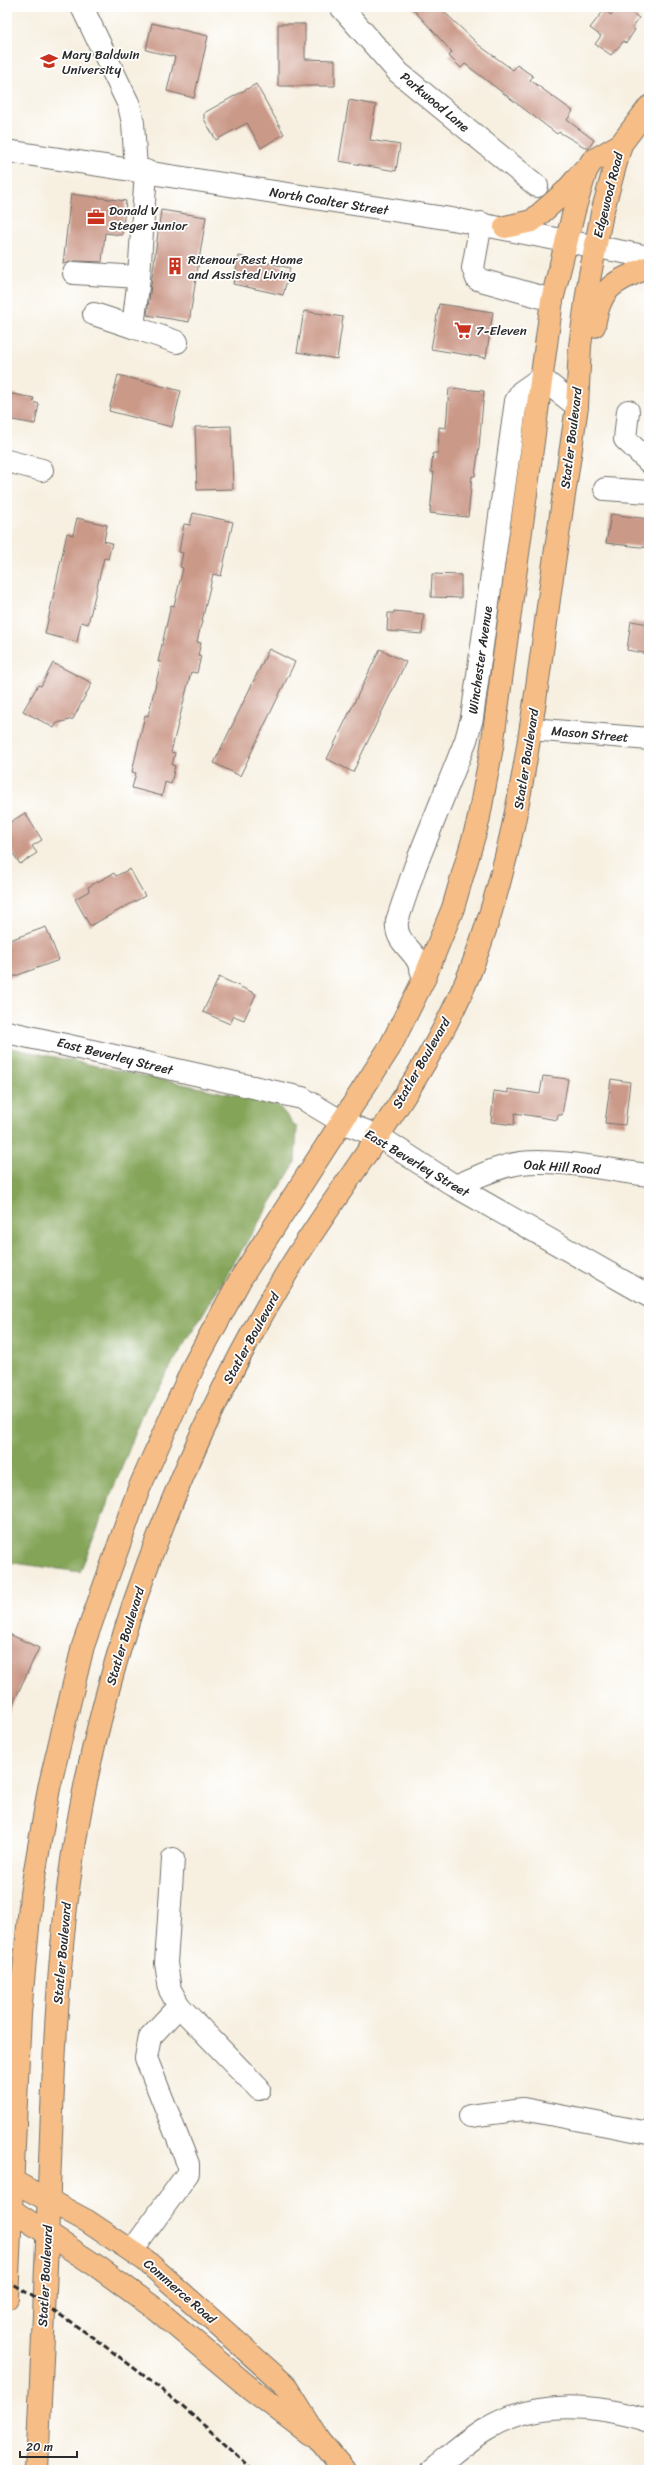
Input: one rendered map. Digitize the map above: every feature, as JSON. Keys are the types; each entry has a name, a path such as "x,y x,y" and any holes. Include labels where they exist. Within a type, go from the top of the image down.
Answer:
{"main road":[{"name":"Edgewood Road","path":"567,240 580,192 592,161 621,144 649,107"},
{"name":"Edgewood Road","path":"596,246 621,144"},
{"path":"505,228 532,221 566,191 592,161"},
{"path":"7,2298 10,2180 20,2014 31,1894 49,1788 83,1646 138,1491 194,1365 241,1278 390,1047 424,979 455,902 478,822 492,747 552,300 567,240"},
{"name":"Statler Boulevard","path":"37,2470 58,1999 69,1879 79,1816 95,1740 132,1611 167,1514 194,1448 243,1348 292,1265 378,1136 419,1070 468,977 505,866 523,783 577,406 580,346 596,246"},
{"path":"577,406 598,305 609,287 649,267"},
{"name":"Commerce Road","path":"10,2180 87,2221 132,2251 253,2354 285,2385 320,2441 344,2470"},
{"name":"Commerce Road","path":"9,2208 157,2310 251,2389 320,2441"}],"street":[{"path":"82,7 129,105 141,170 139,277 133,328"},
{"name":"Parkwood Lane","path":"342,7 399,73 537,186"},
{"name":"North Coalter Street","path":"7,151 141,170 481,223 649,257"},
{"path":"481,223 473,268 477,279 552,300"},
{"path":"74,273 139,277"},
{"path":"94,314 178,342"},
{"path":"541,378 577,406"},
{"name":"Winchester Avenue","path":"424,979 417,960 401,942 396,928 397,921 415,867 470,726 514,407 521,392 541,378"},
{"path":"628,411 625,439 649,462"},
{"path":"7,461 42,470"},
{"path":"605,489 649,492"},
{"name":"Mason Street","path":"531,729 649,739"},
{"name":"East Beverley Street","path":"7,1032 61,1042 171,1070 280,1091 302,1098 342,1122 378,1136 455,1186 649,1296"},
{"name":"Oak Hill Road","path":"455,1186 505,1166 522,1162 560,1164 649,1175"},
{"path":"172,1859 166,1963 170,1990 179,2006 259,2089"},
{"path":"132,2251 188,2173 188,2164 146,2058 150,2037 179,2006"},
{"path":"470,2116 523,2109 649,2133"},
{"path":"432,2470 486,2429 511,2417 542,2409 595,2407 623,2412 649,2421"}],"green space":[{"path":"7,1047 277,1104 297,1128 295,1163 146,1407 80,1572 7,1562"}],"building":[{"path":"411,7 439,7 480,46 513,70 517,65 533,76 530,80 573,111 567,120 594,140 588,149 559,132 557,134 465,64 461,68 449,56 452,52"},
{"path":"616,7 624,7 639,18 632,28 635,30 626,43 624,41 611,55 595,44 601,36 590,28 604,10 611,15"},
{"path":"152,23 208,36 194,98 167,91 175,57 146,50"},
{"path":"278,24 305,24 305,59 335,60 335,86 278,86"},
{"path":"256,84 284,134 261,148 247,123 216,140 204,119 204,113"},
{"path":"349,100 376,105 370,140 400,145 396,171 339,161"},
{"name":"Donald V Steger Junior","path":"71,194 126,201 122,235 105,233 102,262 75,261 63,264"},
{"name":"Ritenour Rest Home and Assisted Living","path":"161,210 206,217 189,322 147,315"},
{"path":"239,256 290,268 283,295 233,284"},
{"name":"7-Eleven","path":"439,304 493,312 486,358 431,349"},
{"path":"304,311 343,317 337,359 297,352"},
{"path":"118,375 181,391 172,427 109,411"},
{"path":"449,388 484,391 479,447 475,476 472,476 468,517 430,513 434,472 431,472 433,453 438,453 439,427 446,428"},
{"path":"7,393 34,398 33,402 39,404 35,424 7,419"},
{"path":"231,426 233,489 197,490 195,427"},
{"path":"193,513 233,522 221,576 213,574 197,642 201,643 198,655 201,656 197,673 191,672 171,752 175,753 172,765 175,766 171,784 165,782 162,796 132,788 136,773 132,772 145,715 148,716 161,662 158,662 171,605 174,606 183,568 180,567 183,553 179,552 184,524 190,525"},
{"path":"611,514 649,519 649,548 606,543"},
{"path":"77,518 107,525 104,541 112,543 108,559 104,558 88,624 81,622 77,642 45,634 67,533 73,535"},
{"path":"432,574 461,575 461,598 431,597"},
{"path":"394,611 424,614 422,634 387,631 388,613 394,613"},
{"path":"631,621 649,624 649,654 627,650"},
{"path":"269,649 295,662 240,776 214,763"},
{"path":"380,649 406,662 353,772 327,759"},
{"path":"53,663 92,683 73,719 57,723 54,728 23,711 38,685 41,686"},
{"path":"25,813 42,840 32,846 37,853 20,864 7,844 7,824"},
{"path":"130,869 145,896 90,926 75,899 89,891 88,887 114,873 116,876"},
{"path":"46,927 59,960 7,979 7,941"},
{"path":"219,977 256,994 244,1020 234,1016 230,1024 203,1012"},
{"path":"543,1076 568,1079 562,1115 558,1115 557,1120 515,1113 514,1125 491,1122 494,1091 508,1093 508,1089 540,1094"},
{"path":"611,1079 630,1082 625,1125 605,1123"},
{"path":"7,1633 39,1648 7,1716"}],"railway":[{"path":"7,2280 104,2345 135,2369 224,2443 252,2470"}],"place":[{"name":"Mary Baldwin University","path":"49,61"},
{"name":"Donald V Steger Junior","path":"96,217"},
{"name":"Ritenour Rest Home and Assisted Living","path":"175,266"},
{"name":"7-Eleven","path":"463,330"}]}
